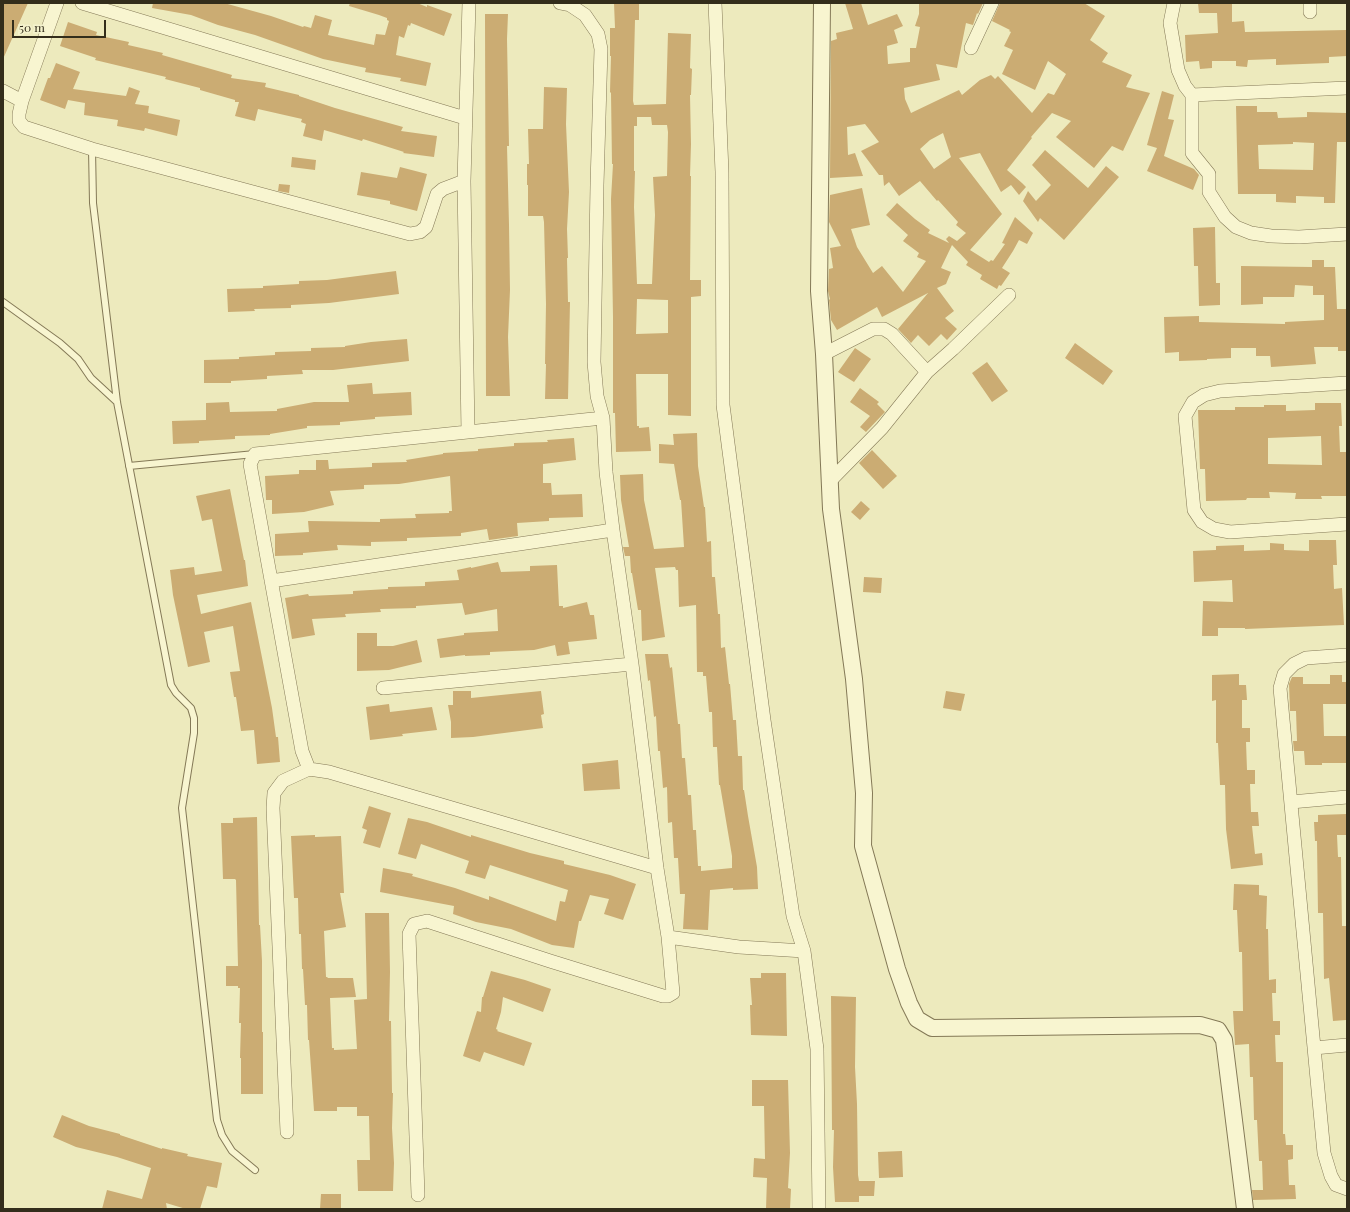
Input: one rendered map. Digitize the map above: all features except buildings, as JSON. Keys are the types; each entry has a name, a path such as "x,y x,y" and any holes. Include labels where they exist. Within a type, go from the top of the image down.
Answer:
{"street":[{"path":"56,3 22,101 19,121 24,127 92,149 410,234 420,232 426,227 437,194 443,189 464,181"},
{"path":"82,3 465,118"},
{"path":"468,432 464,181 469,3"},
{"path":"418,1195 409,934 414,924 427,920 550,961 663,996 668,996 673,993 668,937 657,868 632,664 613,530 606,472 603,418 597,396 594,362 596,185 601,49 598,34 584,15 570,5 560,3"},
{"path":"715,3 722,172 723,405 764,720 793,916 804,951 817,1049 819,1209"},
{"path":"822,3 819,291 824,354 831,509 854,679 864,793 863,846 897,969 909,1003 917,1019 932,1028 1200,1025 1218,1030 1224,1040 1245,1209"},
{"path":"971,48 992,3"},
{"path":"1174,3 1170,23 1178,70 1185,86 1192,95 1192,153 1209,174 1209,192 1225,217 1236,227 1251,234 1299,237 1347,234"},
{"path":"1192,95 1347,88"},
{"path":"3,91 22,101"},
{"path":"830,481 882,428 927,372 953,350 1009,295"},
{"path":"824,354 873,329 884,329 892,334 927,372"},
{"path":"1347,383 1220,391 1204,395 1193,402 1185,416 1194,510 1202,522 1214,529 1230,532 1347,524"},
{"path":"309,769 302,751 250,464 255,454 603,418"},
{"path":"271,581 613,530"},
{"path":"1347,655 1306,658 1294,664 1284,674 1280,688 1324,1153 1331,1176 1336,1185 1347,1189"},
{"path":"383,688 632,664"},
{"path":"287,1132 274,816 274,794 283,781 309,769 329,772 657,868"},
{"path":"1291,802 1347,797"},
{"path":"668,937 739,947 804,951"},
{"path":"1314,1048 1347,1045"}],"lane":[{"path":"92,149 93,203 117,402 171,685 176,693 191,708 194,718 194,733 182,808 217,1120 222,1135 232,1152 255,1170"},
{"path":"3,302 60,343 78,359 91,378 117,402"},
{"path":"129,466 255,454"}]}
